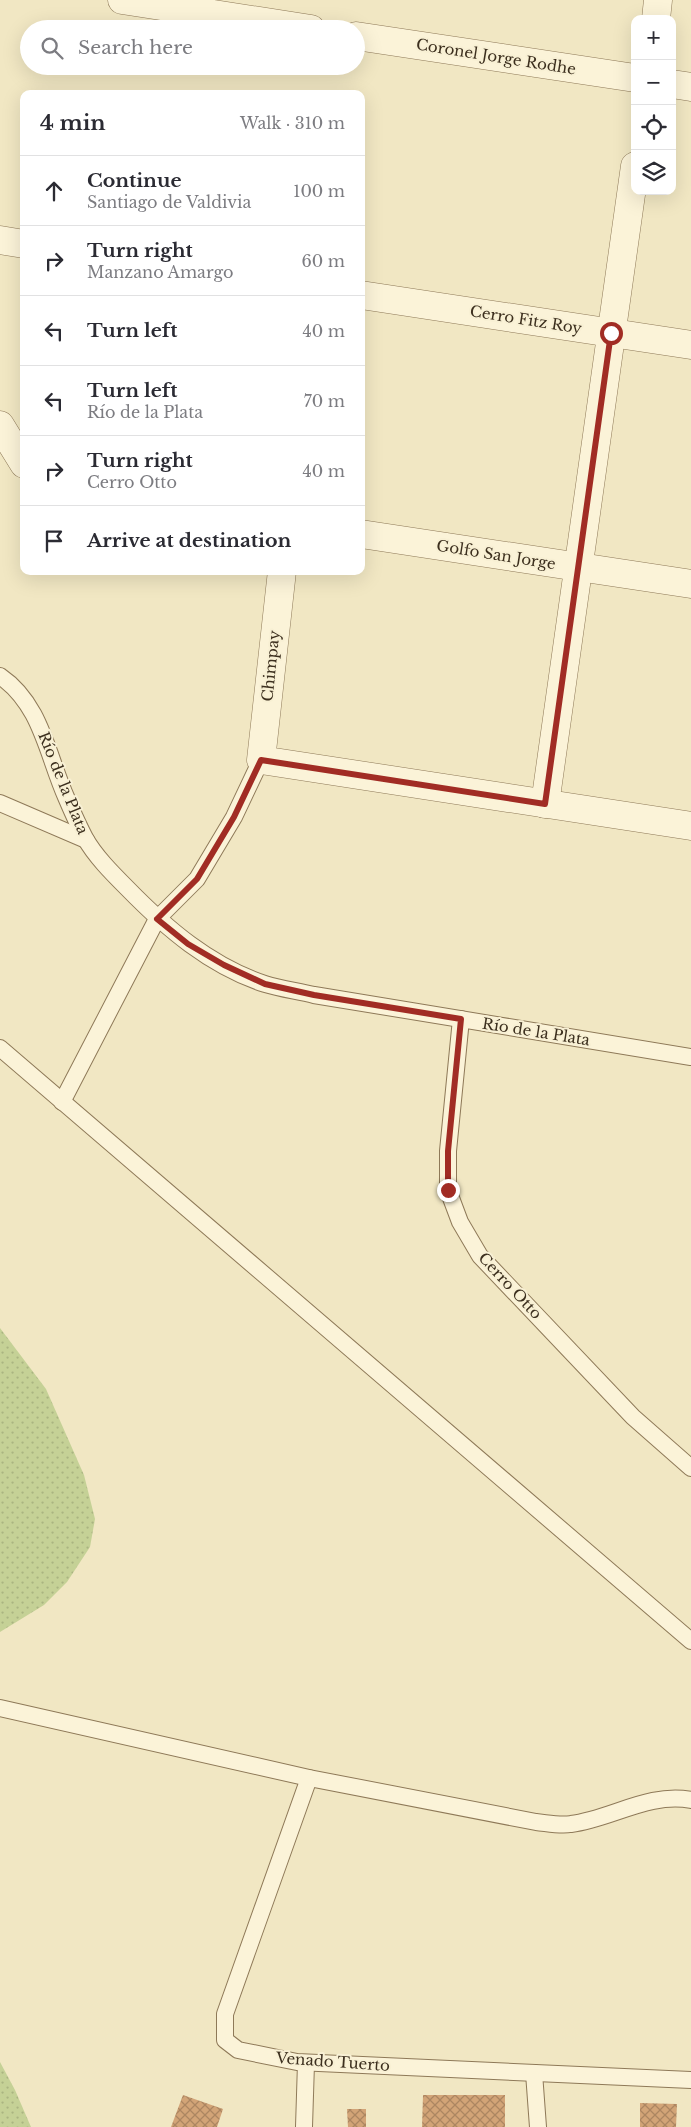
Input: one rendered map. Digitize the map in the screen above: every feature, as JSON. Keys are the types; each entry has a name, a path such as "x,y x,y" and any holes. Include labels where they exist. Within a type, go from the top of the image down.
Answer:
{"street":[{"path":"122,0 252,20"},
{"path":"656,15 658,0"},
{"name":"Coronel Jorge Rodhe","path":"365,37 631,77"},
{"path":"676,85 691,87"},
{"path":"545,804 631,194"},
{"path":"0,240 20,243"},
{"name":"Cerro Fitz Roy","path":"365,296 691,345"},
{"path":"0,424 20,457"},
{"name":"Golfo San Jorge","path":"365,535 691,584"},
{"name":"Chimpay","path":"261,760 282,575"},
{"path":"261,760 691,826"}],"lane":[{"name":"Río de la Plata","path":"0,676 28,703 40,727 65,796 86,840 113,874 157,919 188,944 224,965 265,984 314,995 691,1057"},
{"path":"62,1102 157,919 197,879 234,817 261,760"},
{"path":"0,803 86,840"},
{"name":"Cerro Otto","path":"461,1019 448,1151 448,1190 460,1222 480,1256 633,1417 691,1468"},
{"path":"0,1048 691,1642"},
{"path":"0,1708 309,1778 536,1822 570,1824 646,1802 682,1798 691,1800"},
{"name":"Venado Tuerto","path":"309,1778 225,2014 225,2040 238,2050 266,2057 306,2063 691,2080"},
{"path":"304,2127 306,2063"},
{"path":"534,2073 538,2127"}],"green space":[{"path":"0,1328 46,1389 84,1475 95,1519 90,1547 67,1582 44,1605 0,1632"},
{"path":"0,2062 15,2090 31,2127 0,2127"}],"building":[{"path":"183,2095 223,2109 217,2127 171,2127"},
{"path":"423,2095 505,2095 505,2127 422,2127"},
{"path":"640,2103 677,2104 676,2127 640,2127"},
{"path":"347,2109 366,2109 366,2127 348,2127"}],"route":[{"path":"448,1190 448,1151 461,1019 314,995 265,984 224,965 188,944 157,919 197,879 234,817 261,760 545,804 611,333"}]}
